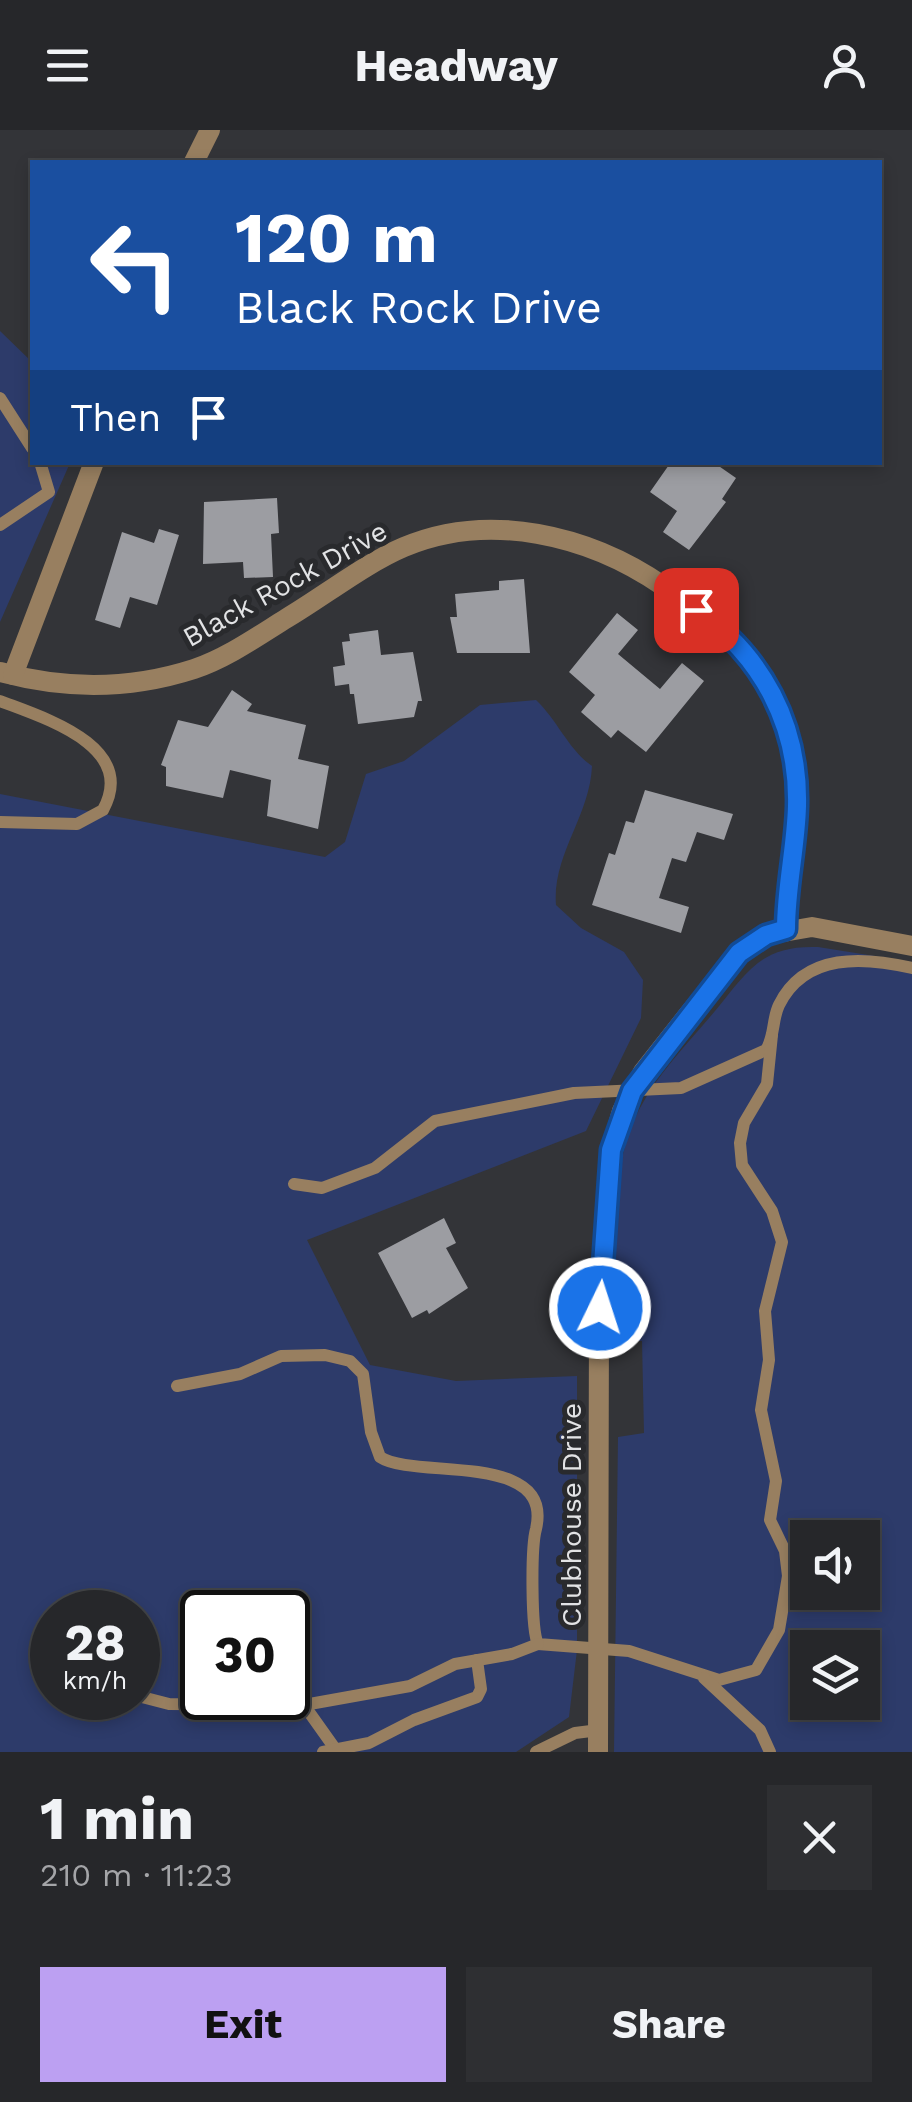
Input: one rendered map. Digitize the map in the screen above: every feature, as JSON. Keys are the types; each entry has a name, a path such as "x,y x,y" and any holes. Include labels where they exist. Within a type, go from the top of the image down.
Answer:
{"street":[{"path":"195,160 210,130"},
{"path":"7,673 93,465"},
{"name":"Black Rock Drive","path":"7,673 66,686 118,686 197,668 400,548 438,535 506,529 578,544 651,578 719,626 750,655 770,690 795,766 797,806 786,929"},
{"path":"786,929 812,928 912,946"},
{"name":"Clubhouse Drive","path":"598,1752 600,1304 611,1150 632,1091 739,953 766,935 786,929"}],"lane":[{"path":"0,398 30,445"},
{"path":"0,525 49,492 41,465"},
{"path":"0,702 82,738 106,761 111,787 103,810 77,824 0,822"},
{"path":"310,1703 351,1693 410,1686 455,1664 538,1644 629,1651 702,1677 732,1679 756,1670 774,1643 788,1576 785,1551 770,1520 776,1481 761,1410 769,1360 765,1310 782,1242 772,1211 742,1164 740,1143 744,1123 767,1084 776,1010 791,987 831,963 866,959 912,968"},
{"path":"294,1184 322,1188 375,1168 435,1121 574,1094 680,1088 758,1056 772,1035"},
{"path":"176,1386 240,1374 281,1356 325,1355 358,1367 380,1457 399,1465 473,1470 521,1486 532,1496 538,1508 530,1556 538,1644"},
{"path":"310,1716 330,1751 369,1744 414,1720 477,1697 481,1689 476,1660"},
{"path":"702,1677 760,1730 770,1752"},
{"path":"730,1702 726,1686 732,1679"},
{"path":"536,1752 575,1733 599,1730"}],"shaded area":[{"path":"0,331 30,360 30,465 69,465 0,622"},
{"path":"536,700 592,766 585,802 560,869 556,905 581,928 624,952 643,980 641,1018 586,1131 307,1240 370,1365 456,1381 577,1376 577,1650 569,1717 516,1752 0,1752 0,794 325,857 345,842 366,774 404,761 480,705"},
{"path":"818,947 912,962 912,1752 614,1752 618,1437 644,1433 642,1341 614,1341 614,1222 621,1162 640,1108 656,1082 747,973 757,963 782,951"}],"building":[{"path":"669,465 717,465 736,478 722,499 726,502 689,550 663,532 677,511 650,492"},
{"path":"277,498 279,533 271,534 273,577 244,578 243,562 203,564 204,502"},
{"path":"159,529 179,535 157,605 130,597 120,628 95,620 122,532 154,543"},
{"path":"524,579 530,653 457,653 450,617 457,617 455,594 499,590 499,581"},
{"path":"617,613 638,630 618,654 660,689 682,663 704,681 646,752 618,730 611,738 581,712 595,695 569,672"},
{"path":"378,630 381,655 413,652 422,701 418,701 414,717 358,724 354,694 350,694 349,684 335,686 333,667 345,665 342,642 350,641 349,634"},
{"path":"232,690 252,704 247,711 306,725 298,759 329,766 318,829 267,816 271,780 230,770 223,798 166,786 166,767 161,765 178,720 208,727"},
{"path":"645,790 733,814 724,840 697,832 686,862 672,858 659,898 689,907 681,933 592,905 609,853 615,855 626,821 634,823"},
{"path":"444,1218 456,1243 446,1248 468,1288 429,1314 427,1310 412,1318 378,1253"}],"route":[{"path":"600,1308 611,1150 622,1111 643,1072 739,953 766,935 786,929 786,890 797,806 795,766 786,728 750,655 696,610"}]}
